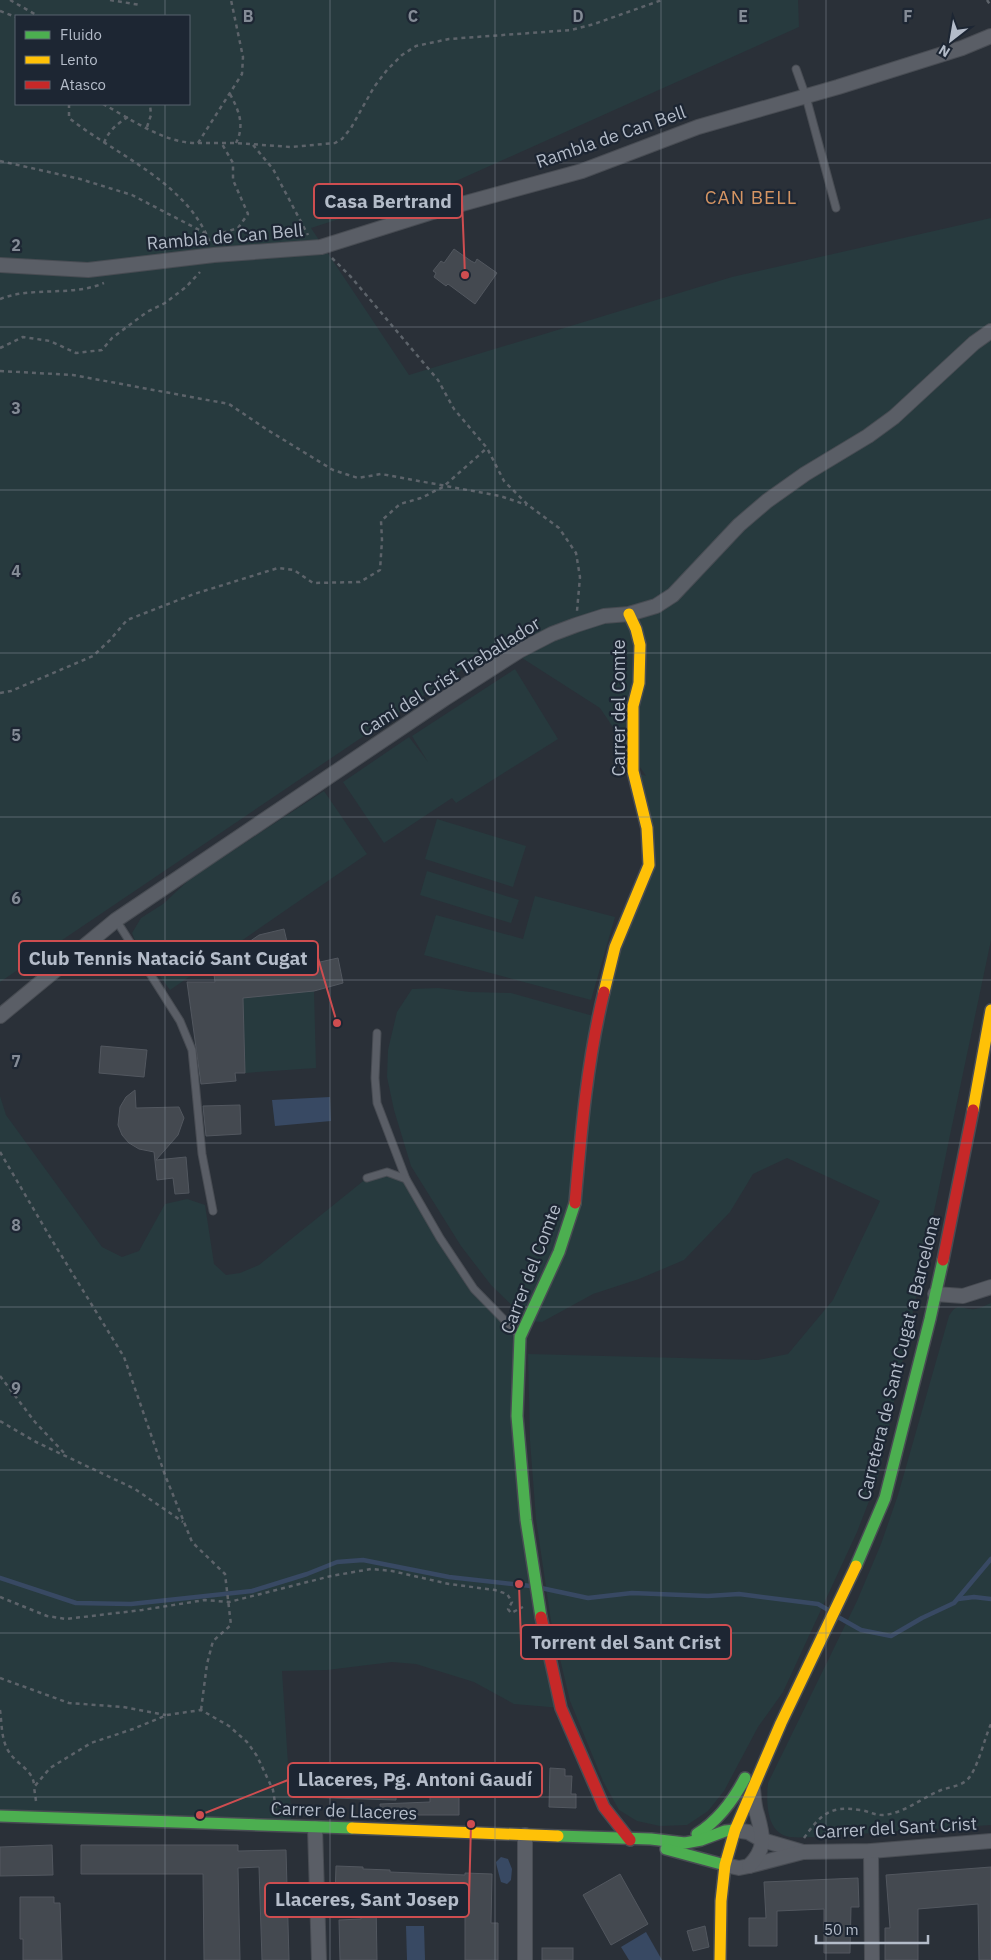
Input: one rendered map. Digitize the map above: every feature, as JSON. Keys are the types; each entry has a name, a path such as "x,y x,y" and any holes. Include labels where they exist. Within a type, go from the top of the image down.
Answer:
{"main road":[{"name":"Carrer del Comte","path":"629,614 636,629 640,645 639,683 633,706 634,771 648,828 649,865 615,948 596,1024 575,1204 559,1252 520,1337 517,1416 526,1520 538,1597 561,1708 604,1807 630,1840"},
{"name":"Carretera de Sant Cugat a Barcelona","path":"720,1960 721,1901 725,1865 735,1830 780,1723 853,1574 885,1498 935,1294 963,1165 991,1010"},
{"path":"682,1842 705,1829 725,1811 765,1742 780,1723"},
{"name":"Carrer de Llaceres","path":"0,1815 630,1840"},
{"name":"Carrer del Sant Crist","path":"630,1840 651,1839 694,1842 717,1832 735,1830"},
{"name":"Carrer del Sant Crist","path":"630,1840 725,1865"}],"street":[{"name":"Rambla de Can Bell","path":"0,265 88,270 209,256 321,247 429,213 582,171 698,127 806,97 962,48 991,36"},
{"name":"Camí del Crist Treballador","path":"0,1016 116,920 519,651 552,634 576,625 604,616 629,614 656,606 673,595 739,525 767,501 804,474 868,436 894,417 967,349 991,331"},
{"path":"935,1294 963,1296 991,1287"},
{"path":"750,1866 760,1852 762,1840 753,1786"},
{"path":"315,1828 319,1960"},
{"name":"Carrer del Sant Crist","path":"735,1830 748,1832 762,1840 804,1852"},
{"path":"525,1835 525,1960"},
{"name":"Carrer del Sant Crist","path":"725,1865 739,1868 804,1852 871,1851 991,1841"},
{"path":"871,1851 872,1960"}],"lane":[{"path":"796,69 806,97 836,208"},
{"path":"116,920 180,1021 192,1050 202,1154 213,1211"},
{"path":"377,1033 375,1078 378,1103 406,1179 440,1238 474,1289 520,1337"},
{"path":"367,1178 387,1172 406,1179"}],"path":[{"path":"10,0 36,15"},
{"path":"110,0 140,5"},
{"path":"198,143 242,74 243,57 231,0"},
{"path":"105,105 165,136 188,144 236,143 291,148 328,144 342,138 351,128 374,87 402,55 416,46 448,39 571,30 594,24 662,0"},
{"path":"987,0 991,6"},
{"path":"0,11 15,17"},
{"path":"230,94 242,123 241,134 236,143"},
{"path":"69,105 69,118 153,175 181,199 196,216 207,234 209,256"},
{"path":"146,127 151,115 150,105"},
{"path":"104,142 106,136 115,125 128,117"},
{"path":"0,348 23,337 50,341 76,353 102,350 112,338 146,312 165,303 186,286 204,268 222,233 238,228 248,214 233,180 233,164 222,143"},
{"path":"253,145 273,169 308,234 351,277 438,380 454,409 487,448 504,481 528,505 559,528 576,552 580,577 576,625"},
{"path":"0,161 62,174 132,195 207,234"},
{"path":"0,299 12,294 63,292 93,288 111,280 124,266"},
{"path":"0,372 73,375 229,404 333,470 358,478 381,474 500,496 528,505"},
{"path":"0,693 11,691 93,656 127,620 194,594 278,568 294,570 312,583 360,582 380,570 382,540 380,521 400,504 421,498 444,487 487,448"},
{"path":"0,1152 50,1238 124,1357 165,1475 192,1542 225,1574 231,1625 213,1641 207,1664 201,1710"},
{"path":"0,1376 35,1422 67,1456"},
{"path":"0,1421 36,1442 135,1489 184,1523"},
{"path":"0,1597 47,1616 66,1619 205,1600 229,1602 332,1576 371,1569 392,1571 449,1584 495,1590 507,1594 511,1598 512,1602 508,1608 511,1613 538,1597"},
{"path":"0,1678 69,1703 123,1707 167,1715"},
{"path":"0,1710 3,1739 8,1752 25,1767 34,1780 37,1807 31,1817"},
{"path":"34,1787 50,1768 91,1743 167,1715 201,1710 229,1726 247,1742 257,1756 273,1790 278,1826"},
{"path":"804,1852 803,1839 816,1820 828,1812 848,1809 863,1810 874,1814 895,1813 940,1790 962,1783 968,1778 974,1766 991,1724"}],"green space":[{"path":"0,0 798,0 799,27 454,182 311,228 409,375 732,277 991,218 991,940 878,1478 857,1532 783,1692 758,1727 724,1791 708,1811 687,1825 660,1826 637,1821 619,1810 603,1781 570,1701 551,1621 536,1519 530,1441 528,1354 758,1360 788,1354 833,1300 880,1201 787,1158 753,1174 730,1212 684,1260 639,1279 593,1294 542,1322 528,1321 491,1285 461,1246 411,1166 394,1110 387,1077 388,1050 397,1012 412,989 438,988 470,992 511,993 597,1017 649,865 633,771 646,776 600,708 500,644 0,982"},
{"path":"515,669 558,739 456,803 452,798 384,843 343,782 409,737 428,762 412,736"},
{"path":"324,791 367,854 170,990 136,943 132,933 141,918 163,904 191,878"},
{"path":"437,819 526,846 513,887 425,859"},
{"path":"427,871 519,900 511,923 420,895"},
{"path":"535,896 615,917 591,1000 424,955 436,915 523,939"},
{"path":"314,991 316,1068 245,1073 243,998"},
{"path":"0,1096 6,1115 102,1247 122,1257 139,1251 165,1204 187,1199 205,1205 214,1264 226,1275 240,1273 259,1265 367,1178 387,1172 406,1179 474,1289 520,1337 517,1416 561,1708 514,1704 474,1682 416,1664 392,1662 327,1670 282,1671 292,1826 0,1813"},
{"path":"991,1303 991,1825 814,1837 790,1837 782,1834 776,1830 769,1816 768,1783 857,1601 881,1544 898,1495 949,1316 958,1307 976,1309"}],"water":[{"path":"330,1097 331,1121 275,1126 272,1100"},
{"path":"501,1857 508,1859 512,1869 511,1880 507,1884 501,1882 496,1862"},
{"path":"406,1926 424,1926 425,1960 407,1960"},
{"path":"646,1932 662,1960 629,1960 621,1947"}],"building":[{"path":"454,249 475,263 477,259 497,273 475,304 448,284 446,286 434,277 436,273 433,271 441,261 444,263"},
{"path":"284,929 293,968 338,958 343,983 314,991 243,998 245,1073 235,1073 236,1081 201,1084 187,982 215,982 213,967 259,935"},
{"path":"101,1046 147,1050 144,1077 99,1073"},
{"path":"135,1090 136,1108 179,1107 184,1118 178,1135 156,1160 186,1157 189,1193 175,1194 173,1178 157,1180 154,1152 139,1149 129,1143 122,1135 118,1125 120,1107 126,1097"},
{"path":"240,1105 241,1134 206,1136 203,1106"},
{"path":"360,1763 385,1764 385,1773 397,1774 396,1800 300,1797 301,1764 360,1766"},
{"path":"550,1768 565,1769 565,1776 572,1776 571,1794 576,1794 576,1808 549,1807"},
{"path":"441,1780 459,1780 459,1815 381,1815 380,1804 430,1802 430,1797 441,1797"},
{"path":"52,1845 53,1875 0,1876 0,1847"},
{"path":"81,1845 238,1845 238,1851 286,1850 289,1960 262,1960 259,1867 238,1868 240,1960 204,1960 203,1874 81,1874"},
{"path":"336,1866 390,1870 390,1872 465,1875 465,1873 492,1874 491,1923 498,1923 498,1960 465,1960 465,1906 376,1903 377,1960 340,1960 339,1920 361,1919 362,1897 335,1897"},
{"path":"991,1867 991,1960 979,1960 978,1904 918,1909 918,1960 885,1960 885,1928 890,1928 886,1875"},
{"path":"620,1874 648,1924 611,1945 583,1895"},
{"path":"858,1878 859,1907 851,1907 850,1953 824,1953 824,1909 777,1911 777,1946 749,1946 749,1918 766,1918 764,1882"},
{"path":"20,1897 54,1897 54,1903 60,1903 62,1960 23,1960 23,1939 20,1939"},
{"path":"705,1926 709,1947 693,1951 687,1931"},
{"path":"542,1948 573,1948 573,1960 542,1960"}],"waterway":[{"path":"838,1617 861,1630 891,1636 922,1618 954,1603 991,1559"},
{"path":"0,1578 76,1603 131,1604 252,1591 307,1574 337,1562 363,1560 449,1577 531,1586"},
{"path":"541,1588 588,1598 632,1593 708,1596 739,1594 818,1604 830,1611"},
{"path":"958,1599 974,1597 991,1599"}],"traffic: fast":[{"path":"541,1617 526,1520 517,1416 520,1337 559,1252 575,1203"},
{"path":"856,1566 885,1498 943,1260"},
{"path":"697,1834 712,1823 725,1809 745,1778"},
{"path":"0,1816 352,1828"},
{"path":"558,1836 651,1839 685,1843 701,1840 725,1831 735,1830"},
{"path":"666,1849 725,1865"}],"traffic: slow":[{"path":"604,992 615,947 649,865 647,828 633,771 633,706 639,683 640,645 636,629 629,614"},
{"path":"973,1110 991,1010"},
{"path":"720,1960 721,1901 725,1865 735,1830 781,1723 856,1566"},
{"path":"352,1828 558,1836"}],"traffic: jam":[{"path":"575,1203 589,1071 604,992"},
{"path":"943,1260 973,1110"},
{"path":"541,1617 561,1708 604,1807 630,1840"}],"place":[{"name":"Casa Bertrand","path":"465,275"},
{"name":"Club Tennis Natació Sant Cugat","path":"337,1023"},
{"name":"Torrent del Sant Crist","path":"519,1584"},
{"name":"Llaceres, Pg. Antoni Gaudí","path":"200,1815"},
{"name":"Llaceres, Sant Josep","path":"471,1824"}],"district":[{"name":"CAN BELL","path":"751,197"}]}
